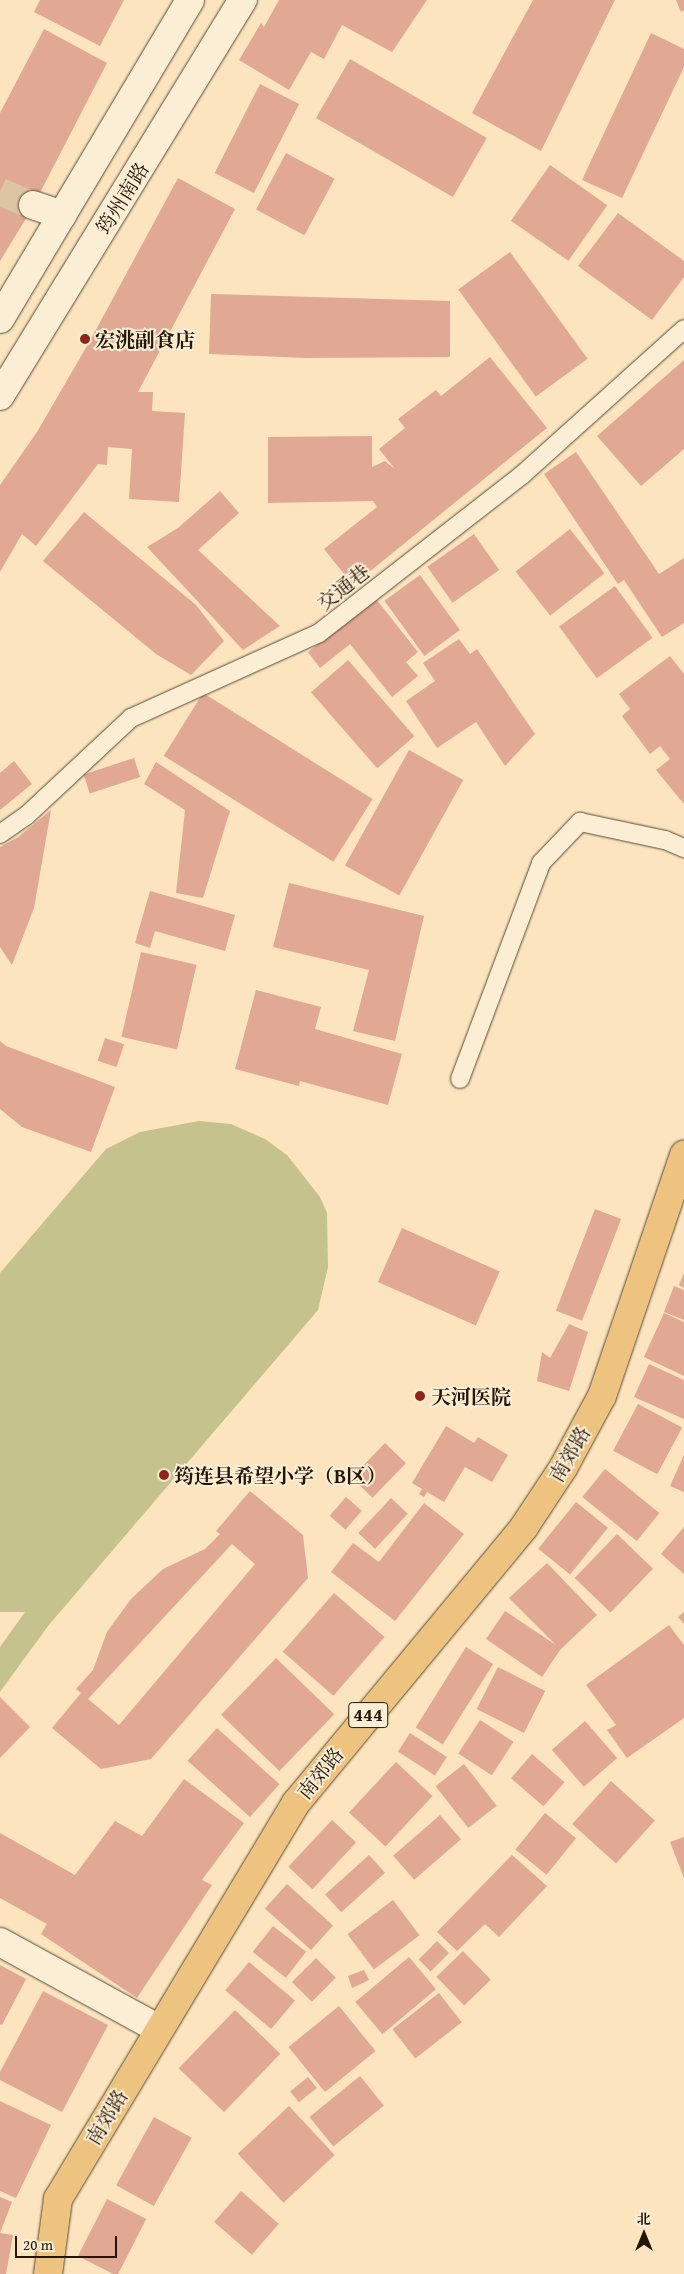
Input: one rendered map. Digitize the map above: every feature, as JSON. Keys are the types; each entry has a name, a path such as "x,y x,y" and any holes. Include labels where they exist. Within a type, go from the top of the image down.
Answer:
{"main road":[{"path":"0,319 190,0"},
{"name":"筠州南路","path":"0,396 243,0"},
{"path":"34,205 62,215"},
{"name":"南郊路","path":"48,2274 58,2199 296,1803 524,1527 563,1468 602,1396 684,1155"},
{"path":"0,1942 159,2029"}],"lane":[{"name":"交通巷","path":"0,834 26,816 131,718 319,633 522,475 684,328"},
{"path":"460,1079 541,862 580,822 665,840 684,848"}],"shaded area":[{"path":"199,1121 231,1124 265,1139 287,1155 320,1197 327,1213 328,1267 318,1310 48,1626 0,1692 0,1647 25,1612 0,1612 0,1273 106,1149 140,1132"}],"building":[{"path":"40,0 124,0 100,46 34,12"},
{"path":"279,0 427,0 392,52 342,25 324,59 311,52 289,90 239,60 261,23 264,27"},
{"path":"533,0 615,0 541,151 472,113"},
{"path":"676,0 684,0 684,10 681,12"},
{"path":"44,29 107,63 30,212 0,261 0,113"},
{"path":"651,33 684,49 684,67 622,198 582,180"},
{"path":"350,59 487,138 453,197 316,118"},
{"path":"260,84 299,104 254,193 215,173"},
{"path":"286,153 335,179 305,235 256,210"},
{"path":"550,165 607,205 568,261 511,221"},
{"path":"178,178 235,209 138,392 153,392 152,411 185,413 179,502 129,499 132,449 108,447 107,465 98,464 36,546 22,534 0,572 0,485 37,432 91,339"},
{"path":"618,213 684,261 684,277 652,320 578,266"},
{"path":"510,252 588,359 536,396 458,290"},
{"path":"211,294 450,301 450,357 306,358 209,354"},
{"path":"490,357 547,428 353,585 324,549 377,507 373,501 268,503 268,437 372,436 372,467 385,461 395,469 379,449 405,428 398,419 436,390 441,396"},
{"path":"684,360 684,449 641,486 597,436"},
{"path":"576,452 659,574 684,558 684,623 662,637 624,580 618,584 544,474"},
{"path":"220,491 239,513 198,550 280,626 243,650 147,547 178,528"},
{"path":"84,512 196,605 224,641 191,675 156,654 43,561"},
{"path":"570,529 604,573 550,616 516,571"},
{"path":"474,534 499,570 453,603 427,567"},
{"path":"420,575 460,630 424,656 384,601"},
{"path":"615,586 653,638 597,678 559,627"},
{"path":"376,599 418,652 406,662 418,676 392,697 350,644 320,668 308,652"},
{"path":"459,639 470,654 477,649 535,734 505,766 476,722 437,748 406,701 435,681 423,663"},
{"path":"670,656 684,674 684,804 656,770 670,759 660,746 650,754 622,716 630,709 619,694"},
{"path":"348,660 414,736 377,768 311,692"},
{"path":"203,693 373,799 333,862 164,756"},
{"path":"409,750 463,780 399,896 345,865"},
{"path":"134,758 140,777 90,793 84,774"},
{"path":"14,761 32,784 0,810 0,773"},
{"path":"156,762 230,811 203,898 176,893 185,810 144,784"},
{"path":"51,810 34,908 12,965 0,947 0,847 18,837"},
{"path":"289,883 424,916 395,1041 353,1031 369,970 273,947"},
{"path":"150,891 235,915 225,951 155,931 150,948 135,943"},
{"path":"141,952 197,965 177,1050 121,1037"},
{"path":"256,990 321,1007 315,1029 402,1054 388,1105 300,1081 299,1086 235,1069"},
{"path":"105,1038 124,1044 117,1067 98,1061"},
{"path":"0,1041 6,1046 115,1087 91,1152 22,1127 0,1109"},
{"path":"595,1209 621,1219 582,1321 556,1311"},
{"path":"402,1228 500,1272 476,1325 378,1282"},
{"path":"684,1273 684,1288 679,1285"},
{"path":"674,1286 684,1290 684,1320 664,1312"},
{"path":"664,1313 684,1322 684,1376 644,1357"},
{"path":"569,1324 588,1332 569,1391 537,1381 542,1352 550,1358"},
{"path":"649,1364 684,1380 684,1419 634,1397"},
{"path":"638,1404 682,1427 657,1474 613,1451"},
{"path":"446,1426 474,1443 478,1437 508,1455 492,1482 465,1467 444,1502 427,1492 424,1497 419,1494 422,1489 412,1483"},
{"path":"385,1443 406,1463 373,1498 352,1478"},
{"path":"684,1455 684,1492 670,1486"},
{"path":"605,1469 659,1513 637,1541 582,1497"},
{"path":"250,1491 303,1535 308,1578 151,1759 101,1769 52,1728 81,1693 76,1689 93,1670 107,1632 131,1599 163,1569 205,1549 220,1534 216,1531","holes":["232,1544 255,1564 119,1725 88,1699"]},
{"path":"346,1497 362,1511 345,1530 330,1516"},
{"path":"391,1498 408,1514 375,1549 358,1533"},
{"path":"576,1502 608,1528 570,1574 538,1549"},
{"path":"424,1503 464,1534 395,1621 331,1572 353,1543 379,1562"},
{"path":"684,1527 684,1574 661,1554"},
{"path":"617,1534 653,1569 611,1613 575,1578"},
{"path":"547,1563 597,1615 560,1650 542,1677 486,1639 505,1611 556,1645 509,1598"},
{"path":"334,1593 385,1637 333,1696 283,1652"},
{"path":"684,1612 684,1624 678,1617"},
{"path":"669,1625 684,1645 684,1718 627,1758 607,1730 616,1725 586,1685"},
{"path":"466,1647 493,1664 443,1745 416,1728"},
{"path":"276,1658 334,1714 279,1771 221,1715"},
{"path":"498,1667 545,1691 524,1733 477,1709"},
{"path":"0,1697 30,1727 0,1758"},
{"path":"480,1720 514,1742 492,1775 458,1754"},
{"path":"585,1721 617,1758 584,1787 552,1750"},
{"path":"217,1728 279,1784 250,1817 188,1761"},
{"path":"410,1733 447,1757 435,1775 398,1751"},
{"path":"532,1754 564,1782 543,1806 511,1778"},
{"path":"396,1762 433,1796 386,1847 349,1812"},
{"path":"464,1764 497,1806 468,1828 436,1786"},
{"path":"184,1779 244,1823 202,1880 212,1885 137,1998 41,1934 47,1924 0,1898 0,1833 75,1875 115,1821 142,1836"},
{"path":"611,1781 655,1820 616,1864 572,1824"},
{"path":"545,1813 576,1838 547,1875 515,1850"},
{"path":"440,1815 461,1839 414,1880 393,1856"},
{"path":"332,1820 356,1843 312,1889 288,1867"},
{"path":"684,1837 684,1878 670,1842"},
{"path":"369,1855 385,1873 341,1912 325,1894"},
{"path":"512,1855 547,1886 499,1937 485,1924 457,1951 437,1932"},
{"path":"287,1884 333,1925 311,1950 265,1909"},
{"path":"393,1900 419,1935 374,1969 347,1934"},
{"path":"273,1926 306,1952 286,1978 253,1952"},
{"path":"437,1941 449,1953 431,1971 419,1959"},
{"path":"463,1951 491,1980 464,2005 436,1977"},
{"path":"409,1957 436,1989 382,2034 355,2002"},
{"path":"316,1958 336,1978 312,2002 292,1982"},
{"path":"249,1962 295,2001 271,2029 225,1990"},
{"path":"0,1965 26,1979 2,2025 0,2024"},
{"path":"364,1970 369,1980 352,1988 348,1976"},
{"path":"43,1991 108,2025 62,2112 0,2080 0,2072"},
{"path":"439,1993 462,2022 415,2058 393,2029"},
{"path":"339,2006 376,2051 325,2092 288,2047"},
{"path":"235,2010 280,2054 224,2112 179,2068"},
{"path":"360,2076 384,2106 333,2146 309,2117"},
{"path":"308,2077 317,2088 299,2102 290,2091"},
{"path":"0,2101 51,2125 16,2198 0,2191"},
{"path":"289,2106 335,2155 283,2203 238,2154"},
{"path":"154,2117 192,2138 154,2206 116,2185"},
{"path":"241,2191 279,2224 252,2255 214,2222"},
{"path":"0,2197 12,2202 0,2233"},
{"path":"107,2199 146,2219 118,2274 113,2274 78,2256"},
{"path":"0,2233 13,2235 6,2274 0,2274"}],"tunnel":[{"path":"0,192 33,205"}],"place":[{"name":"宏洮副食店","path":"85,339"},
{"name":"天河医院","path":"420,1396"},
{"name":"筠连县希望小学（B区）","path":"164,1475"}]}
